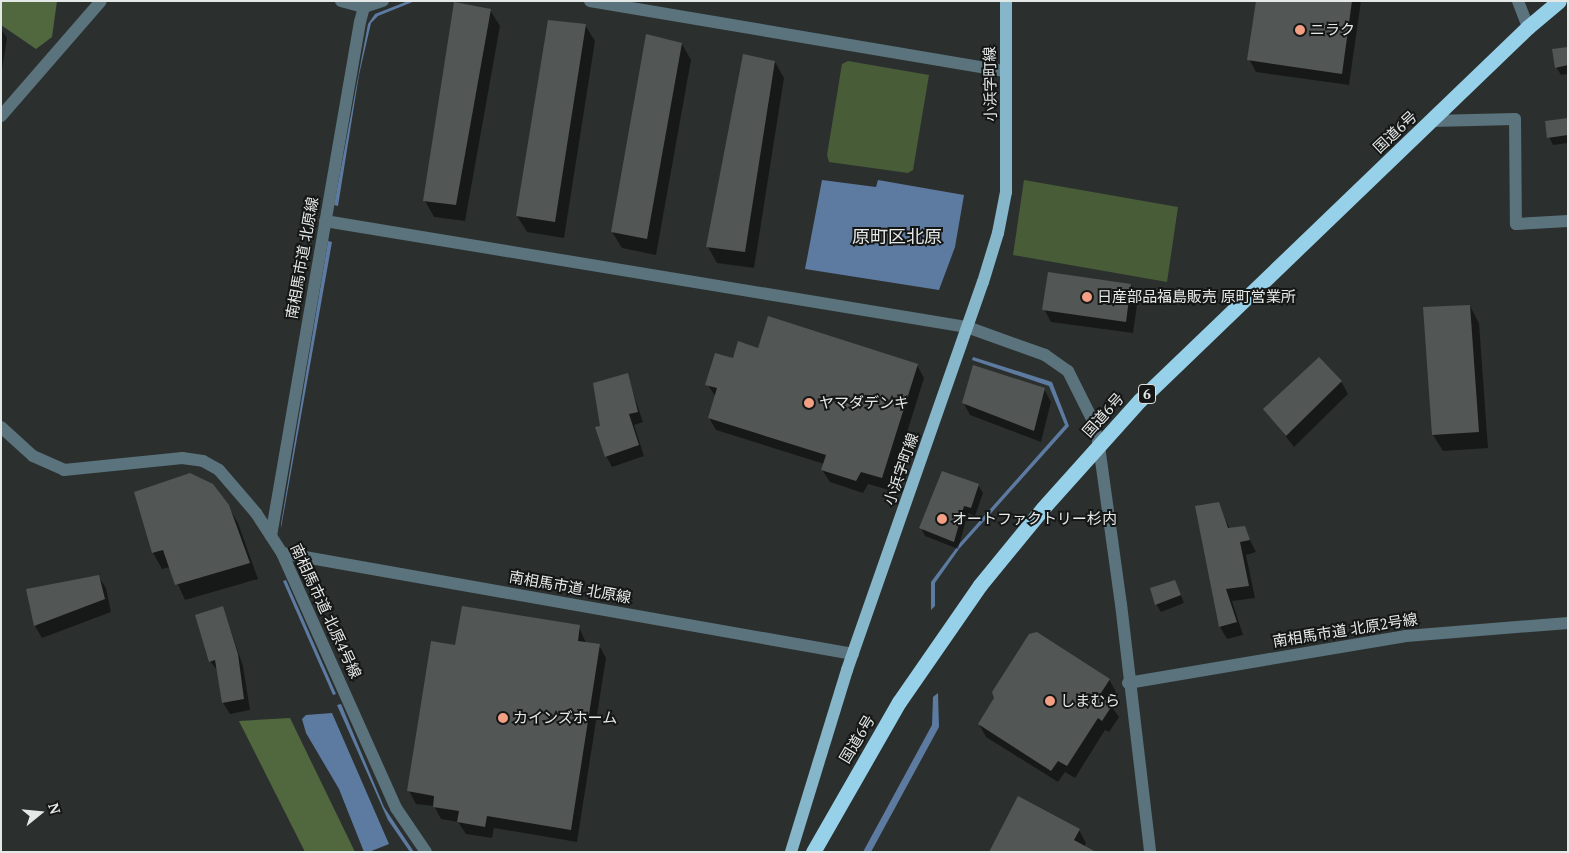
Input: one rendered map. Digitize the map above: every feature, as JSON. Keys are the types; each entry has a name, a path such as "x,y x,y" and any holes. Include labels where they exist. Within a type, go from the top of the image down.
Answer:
{"highway":[{"name":"国道6号","path":"813,852 899,702 974,593 1008,549 1140,400 1528,27 1559,1"}],"main road":[{"name":"小浜字町線","path":"791,852 853,654 998,233 1006,192 1006,1"}],"street":[{"path":"1,116 101,1"},
{"path":"341,1 364,7 383,1"},
{"path":"590,1 1006,71"},
{"path":"1518,1 1528,27"},
{"name":"南相馬市道 北原線","path":"271,536 325,220 364,7"},
{"path":"1431,121 1515,119 1516,224 1568,221"},
{"path":"325,220 967,327 1045,354 1068,371 1092,420 1099,446 1121,604 1128,683 1150,852"},
{"name":"南相馬市道 北原4号線","path":"1,427 33,456 64,470 170,459 202,461 219,470 271,536 282,553 396,808 426,852"},
{"name":"南相馬市道 北原線","path":"282,553 853,654"},
{"name":"南相馬市道 北原2号線","path":"1128,683 1406,636 1568,623"}],"green space":[{"path":"1,1 57,1 52,37 36,49 1,25"},
{"path":"848,61 929,75 913,170 908,173 829,162 827,155 842,64"},
{"path":"1024,180 1178,207 1167,282 1013,255"},
{"path":"290,718 355,852 305,852 239,721"}],"water":[{"path":"408,1 415,1 378,16 371,23 359,75 338,206 334,205 368,24 375,14"},
{"path":"822,180 876,187 878,180 964,195 955,247 939,290 805,269"},
{"path":"328,241 332,242 281,528 281,524"},
{"path":"973,357 1052,382 1069,426 959,549 935,583 935,606 931,610 931,582 960,543 1065,425 1049,386 972,360"},
{"path":"286,580 336,694 333,695 283,581"},
{"path":"938,693 939,727 871,852 863,852 932,725 933,697"},
{"path":"341,704 384,807 414,852 410,852 388,820 337,705"},
{"path":"332,713 389,844 369,852 364,852 339,789 306,733 302,719 306,715"}],"building":[{"name":"ニラク","path":"1256,1 1352,1 1342,74 1247,60"},
{"path":"454,2 491,9 456,205 423,201"},
{"path":"548,20 586,24 555,222 516,216"},
{"path":"646,34 682,43 647,239 611,232"},
{"path":"1568,47 1568,65 1555,68 1552,49"},
{"path":"743,54 775,61 745,252 706,247"},
{"path":"1568,118 1568,135 1547,138 1545,121"},
{"name":"日産部品福島販売 原町営業所","path":"1048,272 1131,284 1126,322 1042,310"},
{"path":"1470,305 1479,432 1432,435 1423,307"},
{"name":"ヤマダデンキ","path":"768,316 918,364 882,478 861,472 856,481 821,470 826,455 708,418 717,388 705,385 715,353 733,358 738,341 758,348"},
{"path":"1319,357 1342,381 1286,436 1263,409"},
{"path":"973,365 1045,388 1034,431 962,403"},
{"path":"628,373 638,412 629,414 639,445 605,457 595,427 600,426 593,383"},
{"path":"942,471 979,484 971,508 964,506 954,542 919,528"},
{"path":"190,473 213,484 229,505 250,563 175,585 163,550 152,553 134,492"},
{"path":"1219,502 1228,528 1245,526 1250,540 1240,542 1249,586 1226,589 1237,622 1219,627 1195,506"},
{"path":"99,575 105,599 34,626 26,589"},
{"path":"1175,580 1181,595 1155,605 1150,588"},
{"path":"223,606 238,654 244,699 222,703 215,660 209,662 195,615"},
{"name":"カインズホーム","path":"462,606 580,625 578,641 600,644 571,830 487,816 485,827 457,822 459,811 433,807 434,796 407,791 431,641 455,645"},
{"name":"しまむら","path":"1037,632 1110,679 1099,696 1113,704 1102,721 1098,718 1067,766 1058,761 1051,771 978,724 994,698 992,692 1029,634"},
{"path":"1018,796 1080,829 1074,840 1096,852 989,852"}],"place":[{"name":"ニラク","path":"1300,30"},
{"name":"日産部品福島販売 原町営業所","path":"1087,297"},
{"name":"ヤマダデンキ","path":"809,403"},
{"name":"オートファクトリー杉内","path":"942,519"},
{"name":"しまむら","path":"1050,701"},
{"name":"カインズホーム","path":"503,718"}],"district":[{"name":"原町区北原","path":"897,236"}]}
